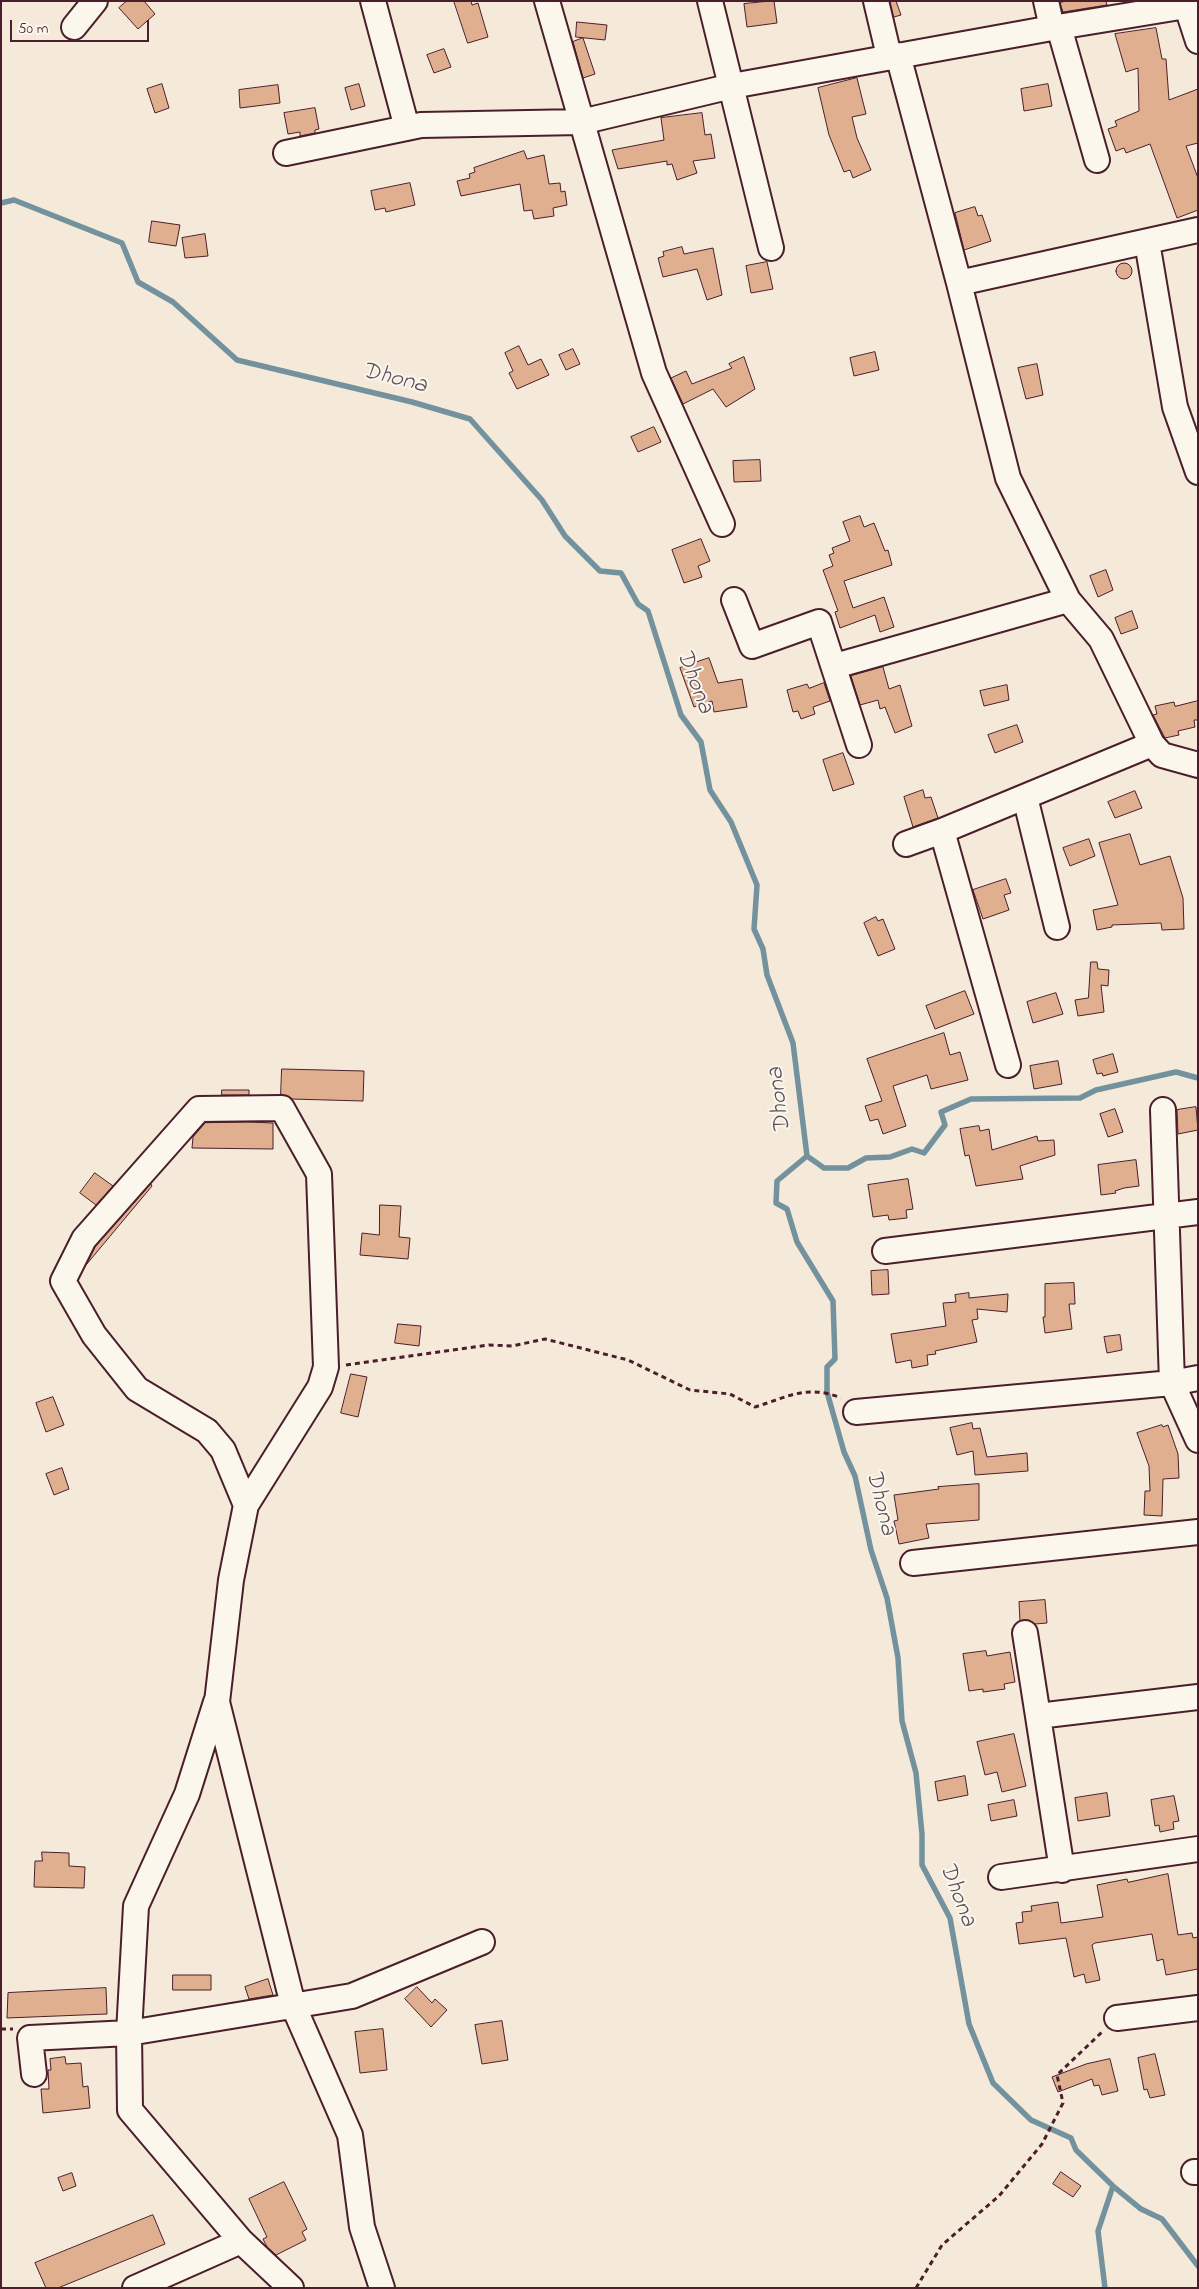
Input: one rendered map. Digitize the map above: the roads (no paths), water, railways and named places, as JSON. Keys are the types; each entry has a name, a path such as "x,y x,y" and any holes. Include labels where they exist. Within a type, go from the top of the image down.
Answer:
{"street":[{"path":"74,27 95,1"},
{"path":"373,1 407,128"},
{"path":"547,1 580,122 654,373 722,524"},
{"path":"710,1 771,248"},
{"path":"876,1 959,283 1008,478 1068,600 1101,639 1152,744 1162,754 1198,765"},
{"path":"1046,1 1056,27 1097,160"},
{"path":"286,153 421,125 580,122 732,86 1190,4 1198,41"},
{"path":"959,283 1198,230"},
{"path":"1148,242 1175,407 1198,472"},
{"path":"734,600 752,646 819,622 835,666 859,745"},
{"path":"835,666 1068,600"},
{"path":"906,844 942,831 1152,744"},
{"path":"1025,797 1057,927"},
{"path":"942,831 1008,1065"},
{"path":"246,1506 223,1450 207,1431 137,1389 94,1335 63,1281 84,1239 199,1109 282,1108 319,1174 326,1367 320,1387 246,1506 231,1580 216,1702 187,1794 136,1906 129,2034 130,2110 241,2241 291,2288"},
{"path":"1164,1110 1172,1383 1198,1440"},
{"path":"885,1252 1198,1212"},
{"path":"856,1412 1172,1383 1198,1378"},
{"path":"913,1563 1198,1532"},
{"path":"1025,1633 1062,1870"},
{"path":"1038,1716 1198,1697"},
{"path":"216,1702 293,2005 350,2135 362,2227 382,2288"},
{"path":"1001,1877 1062,1870 1198,1849"},
{"path":"34,2074 30,2038 129,2034 352,1996 482,1942"},
{"path":"1117,2018 1198,2008"},
{"path":"135,2288 241,2241"}],"waterway":[{"name":"Dhona","path":"1,203 14,200 122,243 138,282 173,302 237,360 412,402 470,419 542,500 565,536 600,571 621,573 638,604 648,611 681,715 701,742 710,790 731,822 757,885 754,929 763,949 767,975 793,1043 807,1156 777,1181 776,1203 787,1209 797,1242 833,1301 835,1359 827,1367 827,1392 844,1452 855,1476 871,1550 887,1598 898,1658 902,1721 916,1773 922,1834 922,1865 950,1918 969,2024 993,2083 1031,2120 1071,2138 1076,2150 1113,2186 1141,2209 1162,2219 1198,2266"},
{"path":"807,1156 824,1168 848,1168 866,1158 890,1157 912,1149 924,1153 945,1125 941,1112 971,1099 1080,1098 1096,1090 1176,1072 1198,1078"},
{"path":"1105,2288 1098,2231 1113,2186"}]}
